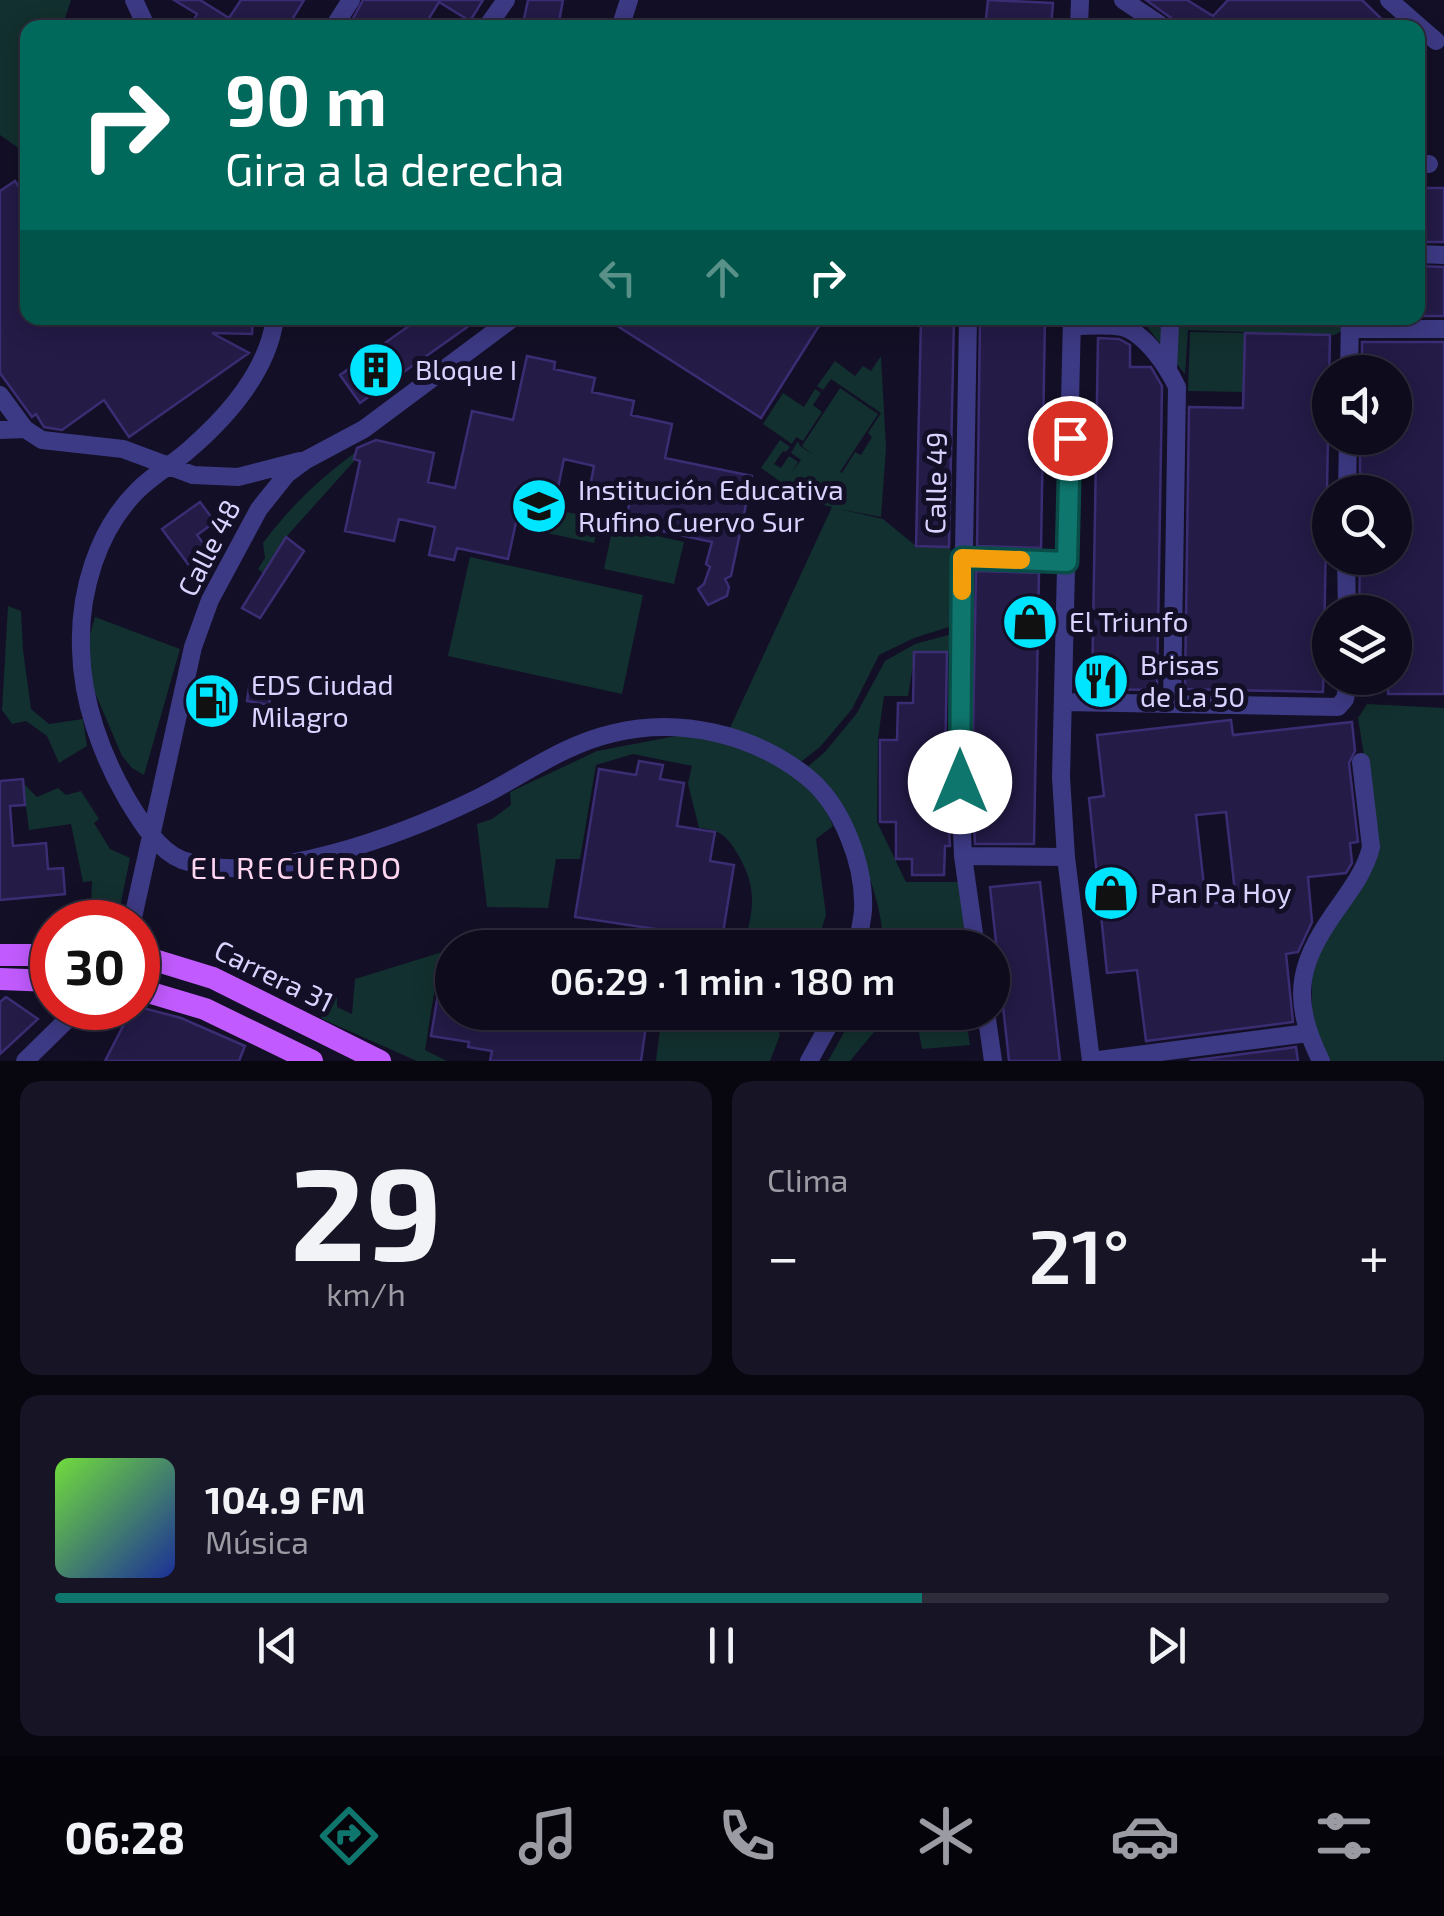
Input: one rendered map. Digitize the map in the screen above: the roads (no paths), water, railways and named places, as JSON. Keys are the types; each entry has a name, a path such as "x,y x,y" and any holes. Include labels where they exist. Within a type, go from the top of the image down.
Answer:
{"main road":[{"path":"0,955 30,955"},
{"name":"Carrera 31","path":"160,962 213,978 380,1061"},
{"path":"0,980 30,981"},
{"path":"160,996 206,1009 312,1061"}],"street":[{"path":"1123,0 1153,20"},
{"path":"1389,0 1412,20"},
{"path":"1425,31 1436,41"},
{"path":"274,325 244,393 192,447 139,488 113,522 94,562 81,622 85,684 100,746 152,835 180,859 225,870 257,869 426,822 483,796 538,762 614,733 688,728 728,734 784,759 812,780 828,799 846,834 861,877 863,911 859,930"},
{"name":"Calle 48","path":"137,900 193,647 210,600 272,490 306,460 364,429 504,325"},
{"name":"Calle 49","path":"968,325 960,782 962,856 973,930"},
{"path":"1072,325 1061,777 1066,858 1091,1061 1308,1034"},
{"path":"1106,325 1133,332 1168,369 1177,386 1172,704"},
{"path":"1168,369 1171,325"},
{"path":"1349,355 1350,325"},
{"path":"1377,325 1444,330"},
{"path":"0,395 25,429 42,440 122,449 168,467 216,478 238,477 306,460"},
{"path":"0,430 25,429"},
{"path":"962,558 1067,562"},
{"path":"1063,702 1338,707 1346,695"},
{"path":"1321,1061 1308,1034 1301,980 1322,930 1357,880 1371,847 1360,762"},
{"path":"962,856 1066,858"},
{"path":"32,1059 59,1030"},
{"path":"809,1061 826,1030"},
{"path":"989,1030 993,1061"}],"place":[{"name":"Bloque I","path":"376,370"},
{"name":"Institución Educativa Rufino Cuervo Sur","path":"539,506"},
{"name":"El Triunfo","path":"1030,622"},
{"name":"Brisas de La 50","path":"1101,681"},
{"name":"EDS Ciudad Milagro","path":"212,701"},
{"name":"Pan Pa Hoy","path":"1111,893"}],"district":[{"name":"EL RECUERDO","path":"297,869"}]}
